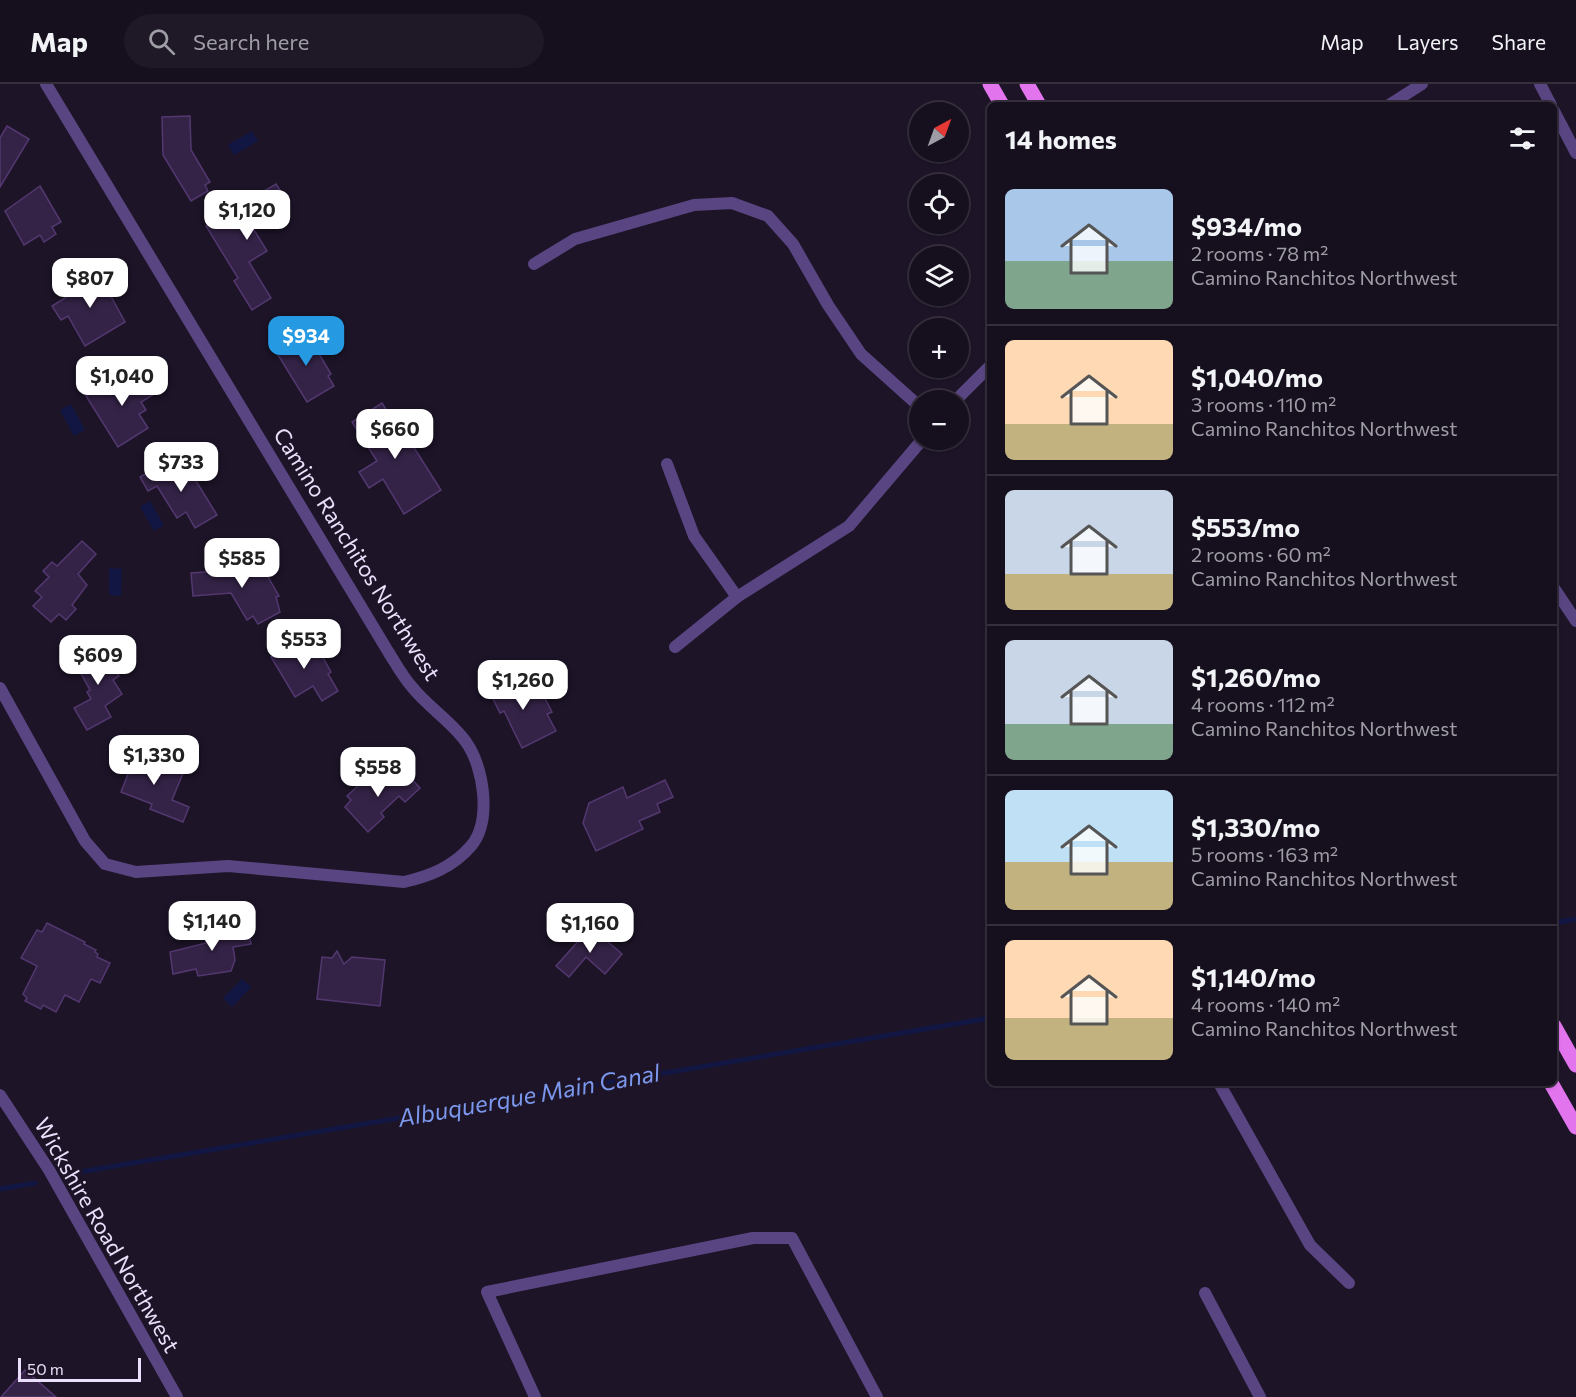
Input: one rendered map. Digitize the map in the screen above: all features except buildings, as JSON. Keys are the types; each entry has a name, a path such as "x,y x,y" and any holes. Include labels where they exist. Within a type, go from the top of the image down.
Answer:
{"main road":[{"path":"990,84 1000,102"},
{"path":"1028,84 1037,102"},
{"path":"1557,1031 1576,1065"},
{"path":"1553,1086 1576,1127"}],"street":[{"name":"Camino Ranchitos Northwest","path":"0,688 85,841 105,864 136,872 228,866 404,882 431,876 455,861 473,844 481,820 484,797 479,767 466,742 411,687 388,653 45,84"},
{"path":"1394,102 1422,84"},
{"path":"1540,84 1549,102"},
{"path":"1557,117 1576,153"},
{"path":"534,264 575,238 694,205 732,203 768,216 793,244 828,305 861,354 909,397"},
{"path":"966,390 987,369"},
{"path":"675,647 737,597 849,526 914,450"},
{"path":"667,464 694,536 737,597"},
{"path":"1557,592 1576,621"},
{"path":"1221,1086 1310,1245 1349,1283"},
{"name":"Wickshire Road Northwest","path":"0,1095 49,1170 177,1397"},
{"path":"536,1397 487,1292 753,1238 792,1238 877,1397"},
{"path":"1205,1293 1260,1397"}],"shaded area":[{"path":"252,131 258,141 234,155 228,145"},
{"path":"71,404 85,430 74,436 60,410"},
{"path":"150,501 164,525 154,531 140,507"},
{"path":"109,568 122,569 121,596 109,595"},
{"path":"242,979 251,987 232,1007 223,998"}],"waterway":[{"name":"Albuquerque Main Canal","path":"1557,922 1576,919"},
{"name":"Albuquerque Main Canal","path":"68,1174 987,1019"},
{"name":"Albuquerque Main Canal","path":"0,1189 35,1183"}]}
